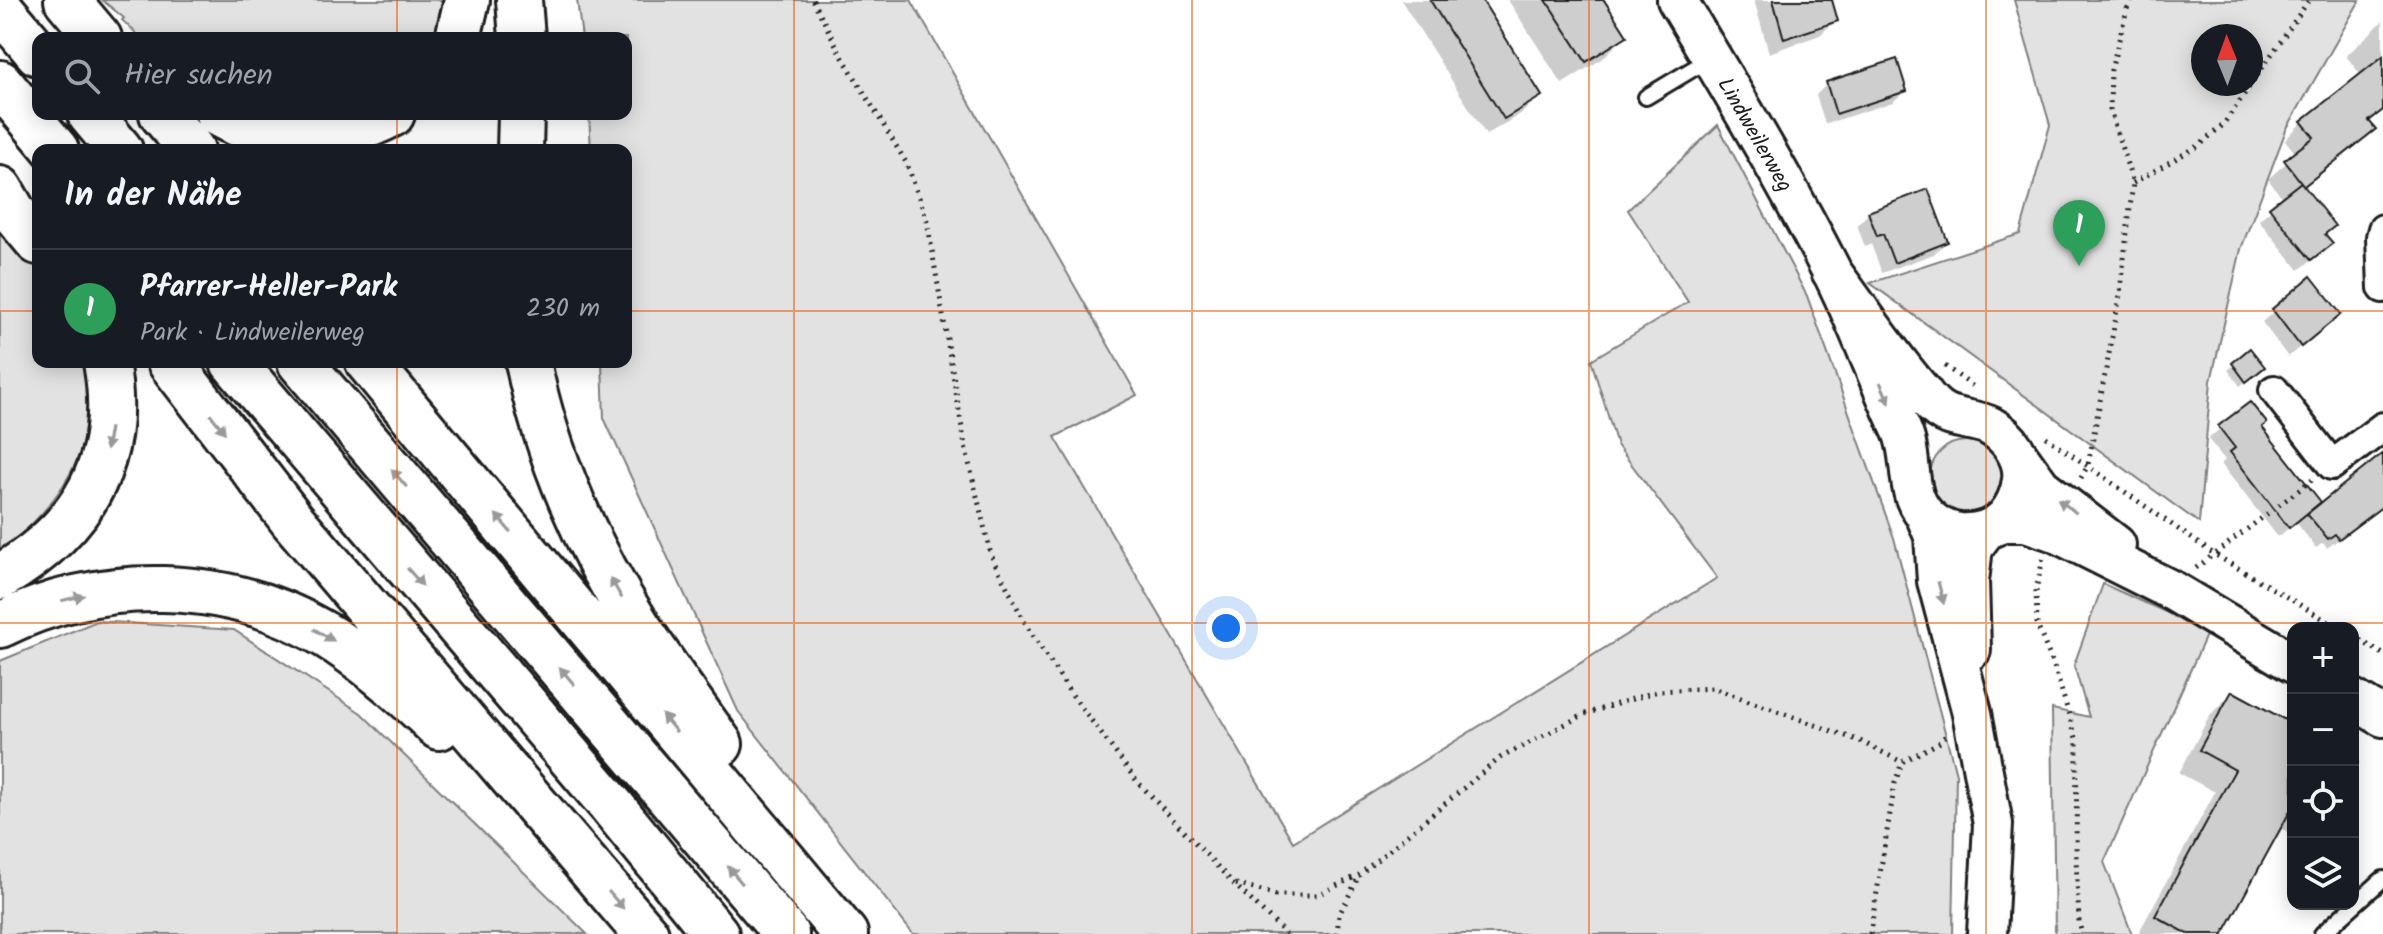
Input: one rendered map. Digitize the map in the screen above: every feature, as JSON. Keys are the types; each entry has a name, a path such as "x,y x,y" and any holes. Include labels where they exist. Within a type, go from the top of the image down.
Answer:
{"highway":[{"path":"459,32 467,0"},
{"path":"519,0 522,32"},
{"path":"0,8 32,46"},
{"path":"0,83 51,144"},
{"path":"95,120 115,144"},
{"path":"167,120 187,144"},
{"path":"234,120 287,136 309,137 350,132 378,120"},
{"path":"520,144 521,120"},
{"path":"0,163 32,190"},
{"path":"0,174 32,208"},
{"path":"0,189 32,235"},
{"path":"0,577 38,551 70,521 85,499 104,461 109,442 112,416 107,368"},
{"path":"175,368 293,521 646,934"},
{"path":"238,368 611,805 716,934"},
{"path":"305,368 786,934"},
{"path":"373,368 845,934"},
{"path":"530,368 555,459 596,552 638,626 774,822 845,934"},
{"path":"0,625 23,613 72,597 123,589 190,591 276,610 343,646 421,709 586,866"}],"street":[{"name":"Lindweilerweg","path":"1677,0 1761,140 1831,271 1907,442 1911,490 1934,536 1937,581 1960,723"},
{"path":"2383,229 2383,288"},
{"name":"Lindweilerweg","path":"1831,271 1923,394 1943,413 1976,407 1990,426 2007,438 2029,444 2041,487 2171,590"},
{"path":"2274,390 2332,465 2383,427"},
{"path":"1909,474 1912,458 1931,433 1976,407"},
{"path":"1987,934 1993,824 1960,723 1969,581 1973,547 2012,510 2019,496 2029,444"},
{"path":"1926,517 1938,527 1953,533 1970,534 1993,526 2026,522 2055,532 2171,590 2287,659"},
{"path":"2359,703 2383,717"}],"lane":[{"path":"1646,97 1712,58"},
{"path":"2322,934 2383,879"}],"path":[{"path":"813,0 839,51 907,164 927,220 965,446 991,555 1024,621 1067,688 1136,780 1286,934"},
{"path":"2088,465 2119,300 2133,183 2110,111 2111,70 2132,0"},
{"path":"2133,183 2200,145 2223,125 2309,0"},
{"path":"1940,362 1976,407"},
{"path":"2029,444 2088,465 2214,554 2329,622"},
{"path":"2171,590 2332,465"},
{"path":"2045,549 2036,589 2037,625 2055,669 2077,741 2076,858 2082,934"},
{"path":"2359,640 2383,654"},
{"path":"1233,883 1276,895 1317,895 1359,875 1500,758 1585,714 1658,691 1713,688 1860,741 1902,762"},
{"path":"1870,934 1895,783 1902,762 1940,742 1960,723"},
{"path":"1337,934 1339,915 1359,875"}],"shaded area":[{"path":"102,0 454,0 444,32 135,32 122,20 124,18"},
{"path":"577,0 911,0 1137,395 1055,437 1293,842 1717,578 1617,445 1591,360 1688,302 1628,210 1718,125 1807,296 1894,538 1956,774 1953,934 913,934 738,711 604,418 602,368 632,368 632,144 591,144 589,120 632,120 632,32 581,32"},
{"path":"2014,0 2360,0 2286,130 2241,249 2211,381 2199,523 1870,283 2020,234 2050,125"},
{"path":"0,223 32,262 32,368 84,368 88,417 78,458 58,494 0,554"},
{"path":"1966,441 1986,447 1996,457 2002,477 1996,497 1986,507 1966,513 1946,507 1936,497 1930,477 1936,457 1946,447"},
{"path":"2103,584 2208,631 2104,862 2132,934 2055,934 2052,709 2089,717 2074,665"},
{"path":"97,621 234,630 361,713 587,934 0,934 0,661"}],"building":[{"path":"1430,0 1482,0 1542,96 1504,119"},
{"path":"1546,0 1604,0 1627,36 1586,62"},
{"path":"1773,0 1832,0 1838,21 1784,39"},
{"path":"2383,56 2383,110 2369,121 2376,129 2304,186 2284,160 2314,137 2301,121"},
{"path":"1897,59 1907,91 1836,114 1826,82"},
{"path":"2301,182 2335,226 2325,234 2333,243 2311,260 2269,207"},
{"path":"1928,189 1948,242 1894,263 1883,234 1877,236 1868,212"},
{"path":"2311,276 2341,314 2301,347 2272,309"},
{"path":"2250,348 2265,367 2246,382 2232,363"},
{"path":"2250,402 2267,423 2262,427 2321,502 2289,528 2230,452 2235,448 2218,426"},
{"path":"2383,453 2383,506 2339,539 2335,534 2328,539 2307,514"},
{"path":"2232,691 2287,721 2287,817 2223,934 2188,934 2155,916 2235,770 2199,750"}],"place":[{"name":"Pfarrer-Heller-Park","path":"2079,266"}]}
